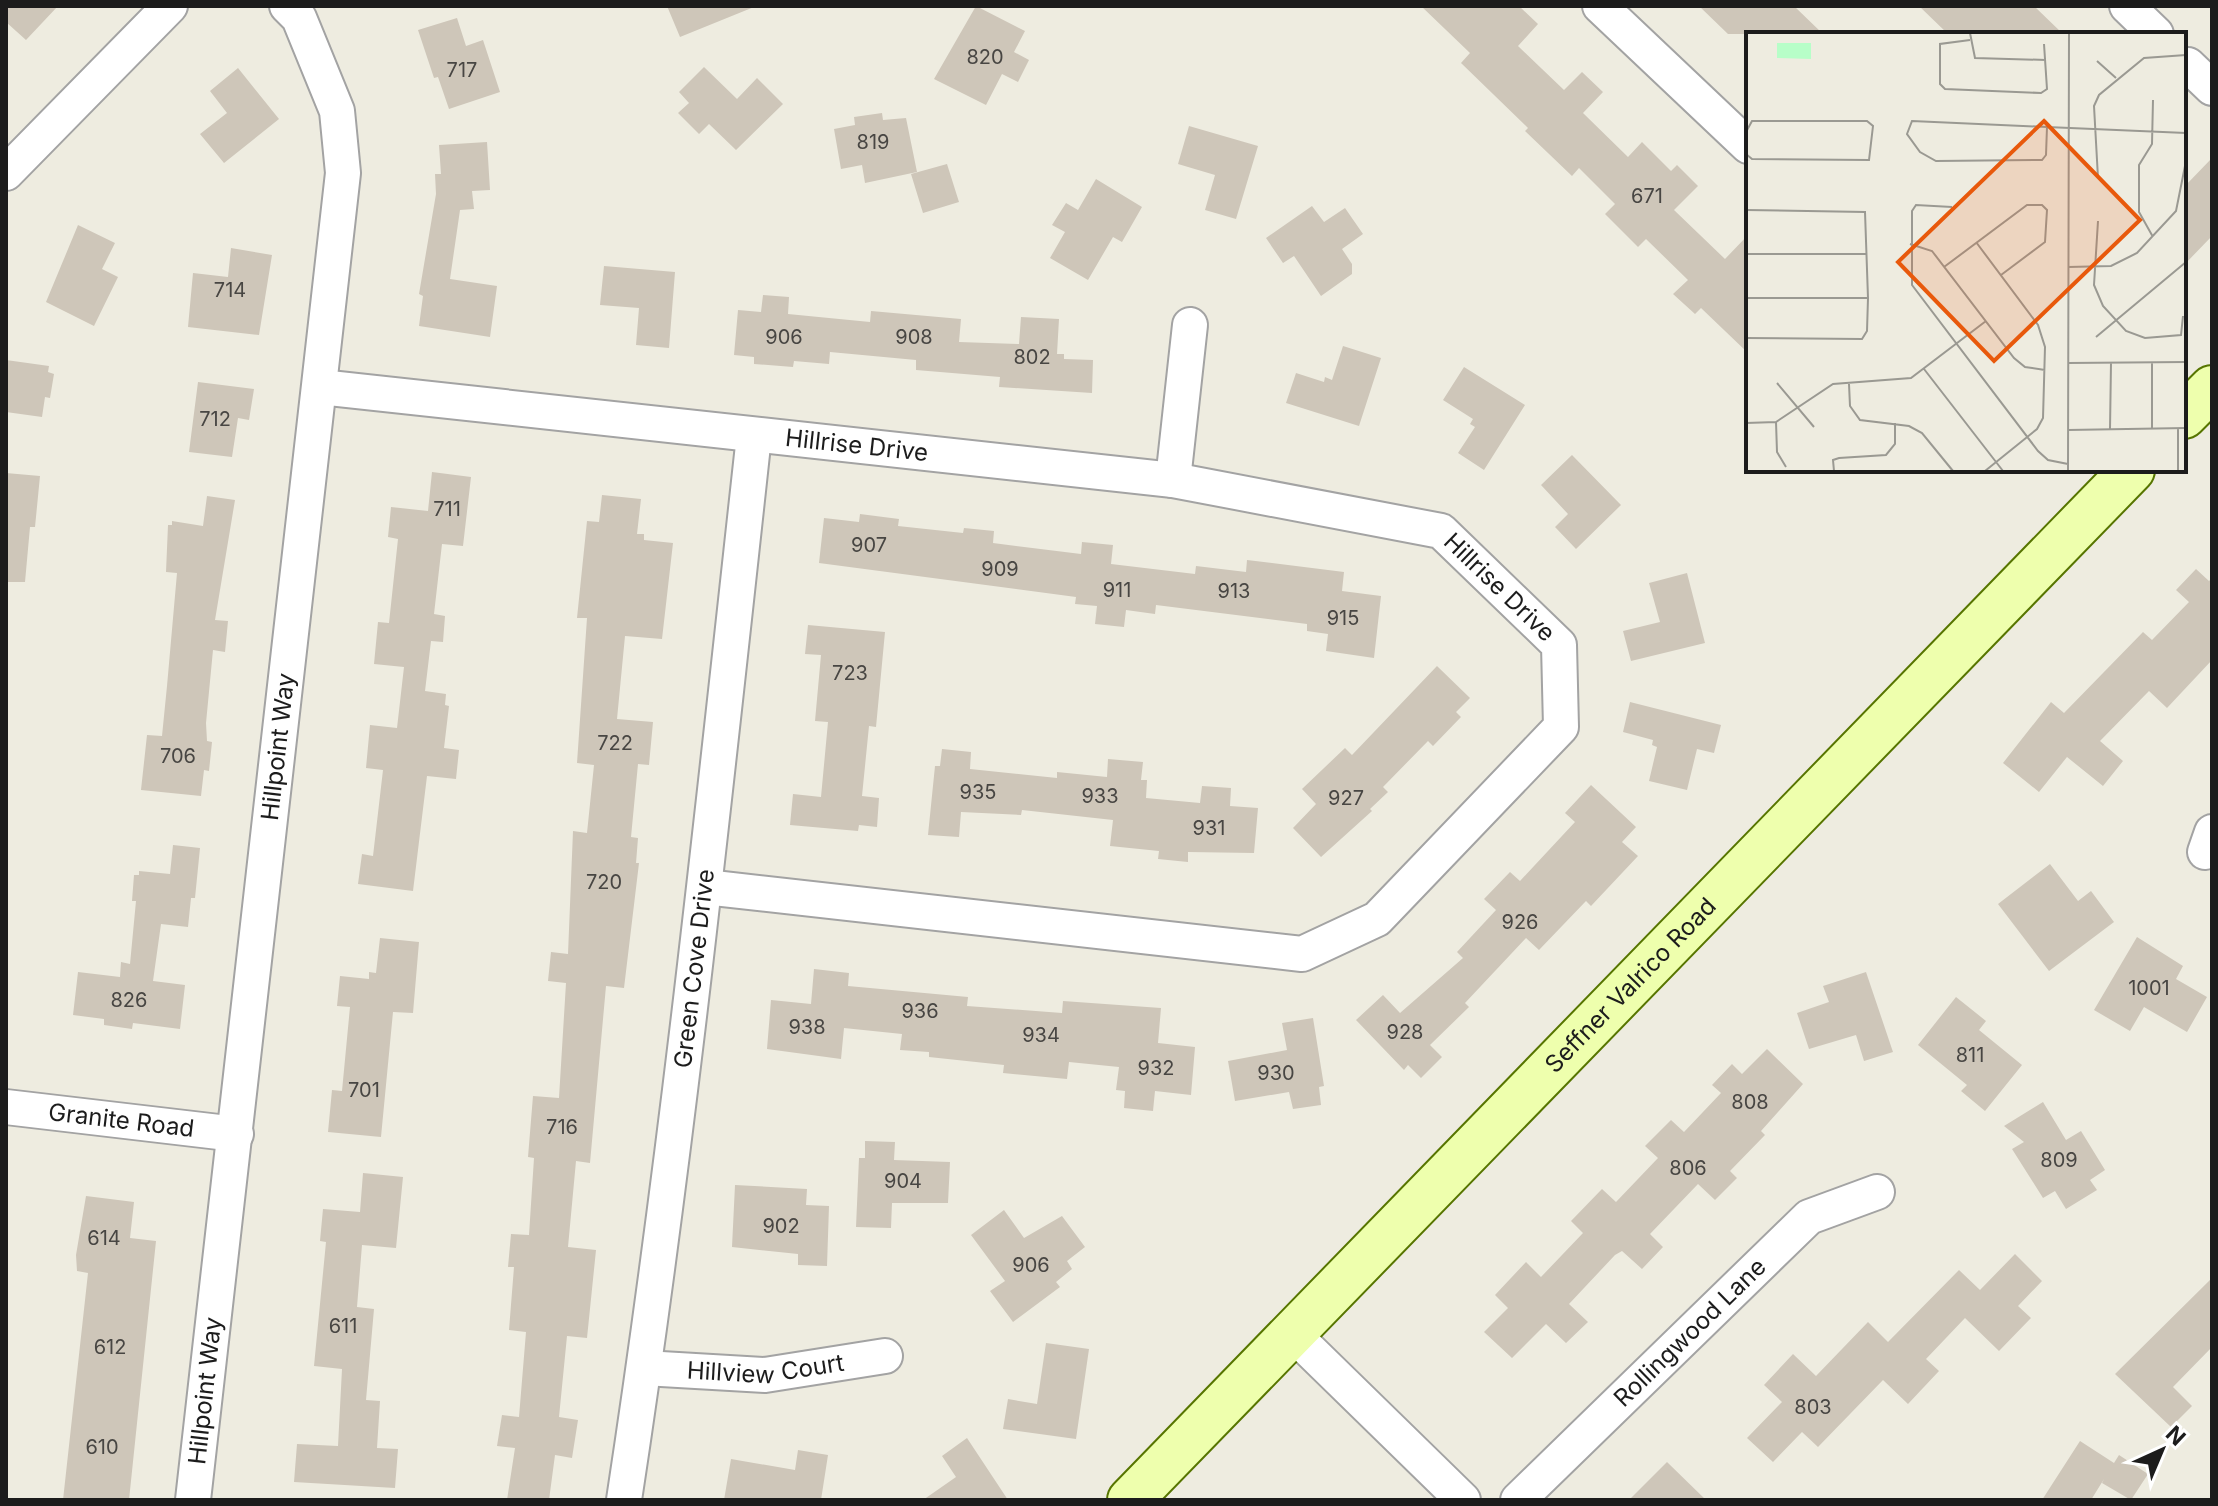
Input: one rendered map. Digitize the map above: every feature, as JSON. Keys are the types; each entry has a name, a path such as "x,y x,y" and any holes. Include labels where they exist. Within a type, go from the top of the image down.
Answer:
{"street":[{"path":"6,173 170,6"},
{"name":"Hillpoint Way","path":"193,1500 343,173 337,111 299,18 287,6"},
{"path":"1600,6 1746,144"},
{"path":"2127,6 2154,32"},
{"path":"1173,480 1190,325"},
{"name":"Hillrise Drive","path":"320,387 1173,480 1441,531 1559,645 1561,727 1377,919 1302,954 705,887"},
{"path":"2186,414 2212,388"},
{"name":"Green Cove Drive","path":"624,1500 644,1368 705,887 754,436"},
{"name":"Seffner Valrico Road","path":"1130,1500 2130,472"},
{"name":"Granite Road","path":"6,1107 236,1134"},
{"name":"Rollingwood Lane","path":"1518,1500 1809,1217 1877,1192"},
{"path":"1292,1333 1463,1500"},
{"name":"Hillview Court","path":"644,1368 765,1375 885,1356"}],"building":[{"path":"6,6 58,6 26,40 6,22"},
{"path":"667,6 754,6 754,7 680,37"},
{"path":"976,6 1025,31 1014,52 1029,60 1018,82 1002,74 986,105 934,79"},
{"path":"1421,6 1519,6 1538,24 1518,46 1564,90 1582,72 1603,92 1583,113 1628,157 1642,142 1671,171 1677,165 1698,186 1674,210 1725,259 1746,237 1746,351 1701,308 1695,314 1673,294 1688,280 1646,239 1638,247 1605,214 1615,204 1579,168 1572,176 1525,131 1528,128 1461,63 1470,53"},
{"path":"1699,6 1794,6 1821,32 1746,32 1728,34"},
{"path":"1919,6 2034,6 2061,32 1946,32"},
{"path":"457,18 466,46 483,40 500,92 449,109 438,77 434,78 418,30"},
{"path":"704,67 737,99 757,78 783,104 736,150 709,124 699,134 678,113 689,103 679,92"},
{"path":"238,68 279,119 224,163 200,134 227,113 210,91"},
{"path":"882,113 883,120 906,118 917,172 865,183 862,165 841,169 834,129 855,125 854,117"},
{"path":"1189,126 1258,146 1236,219 1205,210 1215,175 1178,164"},
{"path":"487,142 490,190 472,191 474,209 460,210 450,279 497,286 490,337 419,326 423,296 419,294 436,194 435,174 441,174 439,145"},
{"path":"2212,158 2212,236 2186,263 2186,185"},
{"path":"947,164 959,202 923,213 911,174"},
{"path":"1096,179 1142,207 1122,242 1113,237 1088,280 1050,258 1065,232 1052,225 1066,203 1078,210"},
{"path":"1312,206 1324,222 1345,208 1363,234 1342,249 1352,264 1352,274 1321,296 1294,256 1283,263 1266,238"},
{"path":"78,225 115,243 102,269 118,277 94,326 46,302"},
{"path":"231,248 272,255 259,335 188,327 193,273 228,277"},
{"path":"604,266 675,272 669,348 636,345 639,308 600,305"},
{"path":"763,295 789,297 788,314 870,322 871,311 961,319 959,342 1019,344 1021,317 1059,319 1057,354 1064,354 1064,359 1093,360 1092,393 999,387 1000,377 916,370 916,360 830,352 829,364 794,361 793,367 754,364 754,357 734,355 738,310 761,312"},
{"path":"1343,346 1381,358 1359,426 1286,403 1296,373 1324,382 1325,377 1332,380"},
{"path":"6,360 49,366 48,372 54,374 50,398 45,397 42,417 6,412"},
{"path":"1464,367 1525,405 1484,470 1458,453 1475,427 1470,424 1473,419 1443,400"},
{"path":"198,382 254,389 249,420 238,418 232,457 189,452"},
{"path":"1572,455 1621,505 1576,549 1555,527 1568,514 1541,485"},
{"path":"432,472 471,477 463,546 442,544 434,614 445,616 443,642 431,641 425,691 446,694 445,705 449,706 444,748 459,750 456,779 427,776 413,891 358,884 362,854 373,856 383,770 366,768 370,725 397,728 404,667 374,664 378,622 389,623 398,539 388,537 391,507 428,511"},
{"path":"6,473 40,476 35,527 30,527 25,582 6,582"},
{"path":"602,495 641,499 637,534 644,534 644,540 673,543 662,639 625,636 617,719 653,722 649,765 638,764 631,837 638,838 636,863 639,863 624,988 606,986 590,1163 576,1161 568,1247 596,1250 587,1338 567,1336 559,1417 578,1420 572,1458 555,1455 549,1500 507,1500 515,1448 497,1446 502,1415 519,1417 526,1332 509,1330 514,1267 508,1267 511,1234 529,1235 534,1158 528,1157 533,1096 559,1098 566,983 548,981 551,952 568,954 573,831 587,833 594,765 577,763 587,618 577,618 587,521 599,522"},
{"path":"207,496 235,500 215,620 228,621 225,652 213,650 206,723 207,741 212,742 209,771 204,770 201,796 141,790 147,735 162,736 177,573 166,572 168,525 172,525 172,521 203,526"},
{"path":"860,514 899,519 898,526 963,533 964,528 994,531 993,543 1081,554 1082,542 1113,545 1111,564 1195,574 1196,566 1246,572 1247,560 1344,572 1342,591 1381,596 1374,658 1326,651 1328,634 1307,631 1307,624 1156,605 1155,614 1126,610 1124,627 1095,624 1097,606 1075,604 1076,597 819,563 824,518 859,522"},
{"path":"2196,569 2209,581 2212,578 2212,660 2167,708 2149,691 2100,741 2123,761 2103,786 2067,757 2039,792 2003,763 2051,702 2064,713 2143,632 2152,640 2189,602 2176,590"},
{"path":"1687,573 1705,643 1631,661 1623,631 1660,622 1649,583"},
{"path":"808,625 885,632 876,727 869,726 862,796 879,798 877,827 859,825 858,831 790,825 793,794 821,797 828,722 815,721 821,655 805,654"},
{"path":"1437,666 1470,698 1456,712 1461,717 1433,746 1428,741 1383,787 1388,792 1370,809 1372,811 1321,857 1293,828 1316,804 1302,789 1345,748 1352,755"},
{"path":"1630,702 1721,725 1714,753 1697,749 1687,790 1649,781 1657,747 1652,745 1653,740 1623,732"},
{"path":"942,749 971,752 970,769 1057,778 1057,772 1107,777 1108,759 1143,762 1141,780 1147,780 1146,798 1200,803 1202,786 1231,788 1230,806 1258,808 1254,853 1188,852 1188,862 1158,859 1159,851 1110,846 1113,820 1022,810 1021,815 961,812 959,837 928,835 935,766 940,766"},
{"path":"1591,785 1636,827 1622,842 1638,856 1591,906 1586,901 1539,950 1526,938 1465,1003 1469,1007 1430,1045 1442,1057 1421,1078 1408,1065 1404,1070 1356,1020 1383,995 1400,1013 1463,958 1457,952 1496,910 1484,899 1510,872 1520,881 1575,822 1565,813"},
{"path":"173,845 200,848 195,898 191,898 188,927 161,924 153,981 185,985 180,1029 133,1023 132,1029 104,1025 104,1019 73,1015 78,972 120,977 121,962 130,964 136,901 132,901 134,875 139,875 139,871 170,874"},
{"path":"2050,864 2078,901 2091,891 2114,922 2049,971 1998,904"},
{"path":"2137,937 2183,966 2176,979 2207,997 2187,1032 2144,1007 2130,1031 2094,1010"},
{"path":"380,938 419,942 413,1013 393,1012 381,1137 328,1132 332,1090 342,1091 350,1007 337,1006 340,976 369,979 369,972 376,973"},
{"path":"814,969 849,973 848,986 968,997 967,1006 1062,1013 1063,1001 1161,1008 1158,1043 1195,1047 1191,1095 1155,1091 1153,1111 1124,1108 1125,1091 1116,1090 1119,1067 1069,1062 1067,1079 1003,1073 1004,1065 929,1057 929,1052 900,1050 902,1034 844,1028 841,1059 767,1049 771,1000 811,1004"},
{"path":"1866,972 1893,1052 1864,1061 1856,1035 1809,1049 1797,1013 1829,1002 1823,986"},
{"path":"1956,997 1986,1021 1979,1030 2022,1065 1985,1111 1961,1091 1967,1085 1918,1045"},
{"path":"1313,1018 1324,1086 1319,1087 1321,1105 1293,1109 1289,1092 1235,1101 1228,1061 1287,1050 1282,1023"},
{"path":"1767,1049 1803,1084 1761,1131 1765,1135 1730,1171 1737,1178 1715,1200 1698,1184 1650,1234 1663,1247 1642,1269 1622,1251 1615,1255 1569,1304 1588,1322 1566,1343 1546,1324 1512,1358 1484,1332 1508,1308 1495,1295 1526,1262 1541,1277 1583,1233 1571,1221 1602,1189 1616,1202 1658,1158 1645,1146 1671,1120 1684,1132 1721,1093 1712,1085 1732,1064 1742,1074"},
{"path":"2043,1102 2066,1140 2081,1131 2105,1170 2090,1180 2097,1190 2066,1209 2055,1191 2043,1198 2012,1149 2024,1142 2004,1126"},
{"path":"865,1141 895,1142 894,1160 950,1162 948,1203 892,1203 891,1228 856,1227 859,1158 865,1158"},
{"path":"363,1173 403,1177 396,1248 362,1245 357,1307 374,1309 366,1400 380,1401 377,1448 398,1449 395,1488 294,1482 297,1444 338,1446 342,1369 314,1366 326,1242 320,1241 323,1209 360,1212"},
{"path":"735,1185 807,1189 806,1205 829,1206 827,1266 798,1265 798,1254 732,1247"},
{"path":"86,1196 134,1202 130,1238 156,1241 129,1500 63,1500 88,1273 77,1271 76,1255"},
{"path":"1004,1210 1024,1238 1062,1216 1085,1247 1067,1261 1072,1269 1056,1282 1060,1287 1013,1322 990,1291 1005,1281 971,1235"},
{"path":"2015,1254 2042,1281 2018,1306 2031,1318 1999,1351 1965,1318 1926,1359 1939,1371 1908,1404 1883,1380 1818,1447 1802,1432 1773,1462 1747,1438 1782,1402 1764,1385 1793,1354 1816,1376 1868,1322 1888,1342 1959,1270 1980,1290"},
{"path":"2212,1278 2212,1347 2173,1387 2192,1406 2171,1427 2115,1374"},
{"path":"1046,1343 1089,1349 1076,1439 1003,1429 1008,1399 1037,1404"},
{"path":"967,1438 1008,1500 923,1500 956,1477 942,1456"},
{"path":"2080,1441 2114,1463 2119,1455 2148,1474 2131,1500 2102,1483 2104,1479 2091,1500 2042,1500"},
{"path":"798,1450 828,1455 821,1500 724,1500 731,1459 795,1470"},
{"path":"1667,1462 1706,1500 1629,1500"}]}
